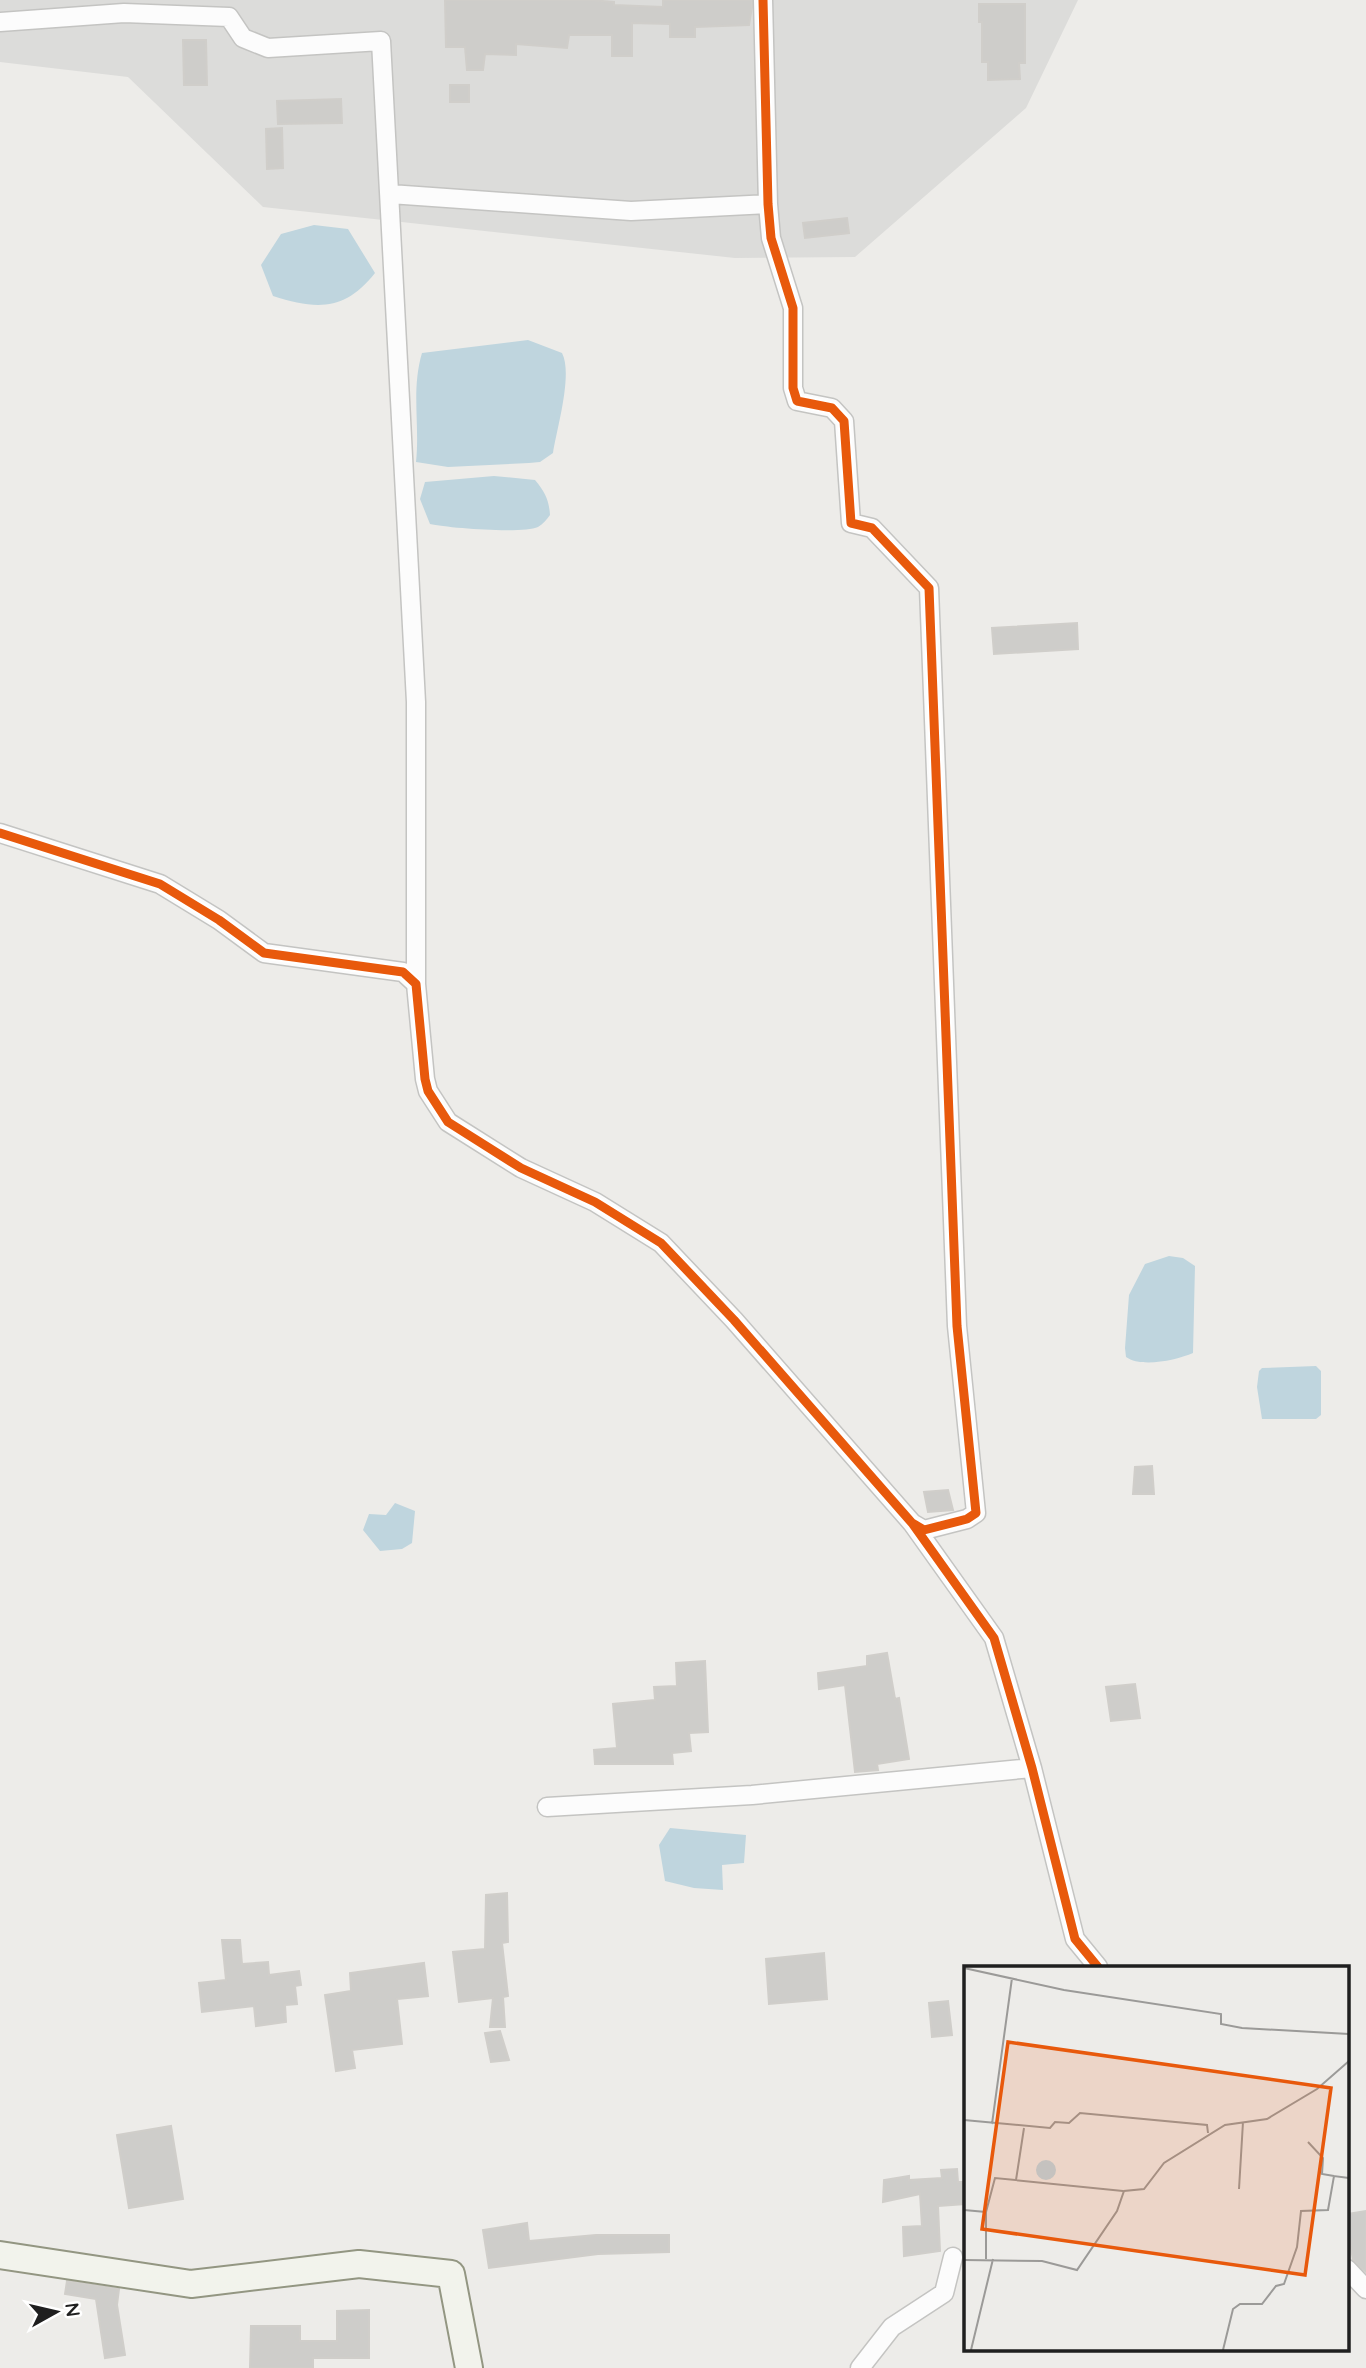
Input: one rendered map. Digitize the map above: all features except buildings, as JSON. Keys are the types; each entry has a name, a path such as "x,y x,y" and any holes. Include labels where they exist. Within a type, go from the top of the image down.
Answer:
{"street":[{"path":"763,0 768,204 771,238 793,308 793,388 797,401 832,408 844,421 851,523 872,528 929,588 957,1326 976,1513 967,1519 924,1530 912,1523"},
{"path":"0,22 124,6 229,17 243,38 268,48 381,41 416,702 416,984 428,1091 448,1122 521,1168 595,1202 661,1243 734,1320 912,1523 994,1638 1032,1768 1075,1938 1097,1966"},
{"path":"390,194 631,211 768,204"},
{"path":"0,833 160,884 219,920 264,953 403,972 416,984"},
{"path":"547,1807 752,1794 1032,1768"},
{"path":"0,2255 191,2284 359,2264 451,2274 469,2368"},
{"path":"860,2368 892,2327 944,2293 953,2257"},
{"path":"1348,2270 1366,2289"}],"shaded area":[{"path":"0,0 1078,0 1026,108 855,257 735,258 263,207 128,77 0,62"}],"water":[{"path":"314,225 348,229 375,273 353,295 329,304 303,304 273,296 261,265 281,234"},
{"path":"528,340 562,353 565,362 565,387 553,453 540,462 529,463 448,467 416,462 416,394 422,353"},
{"path":"494,476 535,480 546,496 550,515 538,527 517,530 468,529 430,524 420,499 425,482"},
{"path":"1169,1256 1183,1258 1195,1266 1193,1353 1159,1362 1133,1360 1126,1357 1125,1348 1129,1295 1145,1264"},
{"path":"1316,1366 1321,1371 1321,1415 1316,1419 1262,1419 1257,1387 1259,1371 1262,1368"},
{"path":"395,1503 415,1511 412,1543 402,1549 380,1551 363,1530 369,1514 386,1515"},
{"path":"670,1828 746,1835 744,1863 722,1865 723,1890 694,1888 665,1881 659,1845"}],"cycle path":[{"path":"763,0 768,204 771,238 793,308 793,388 797,401 832,408 844,421 851,523 872,528 929,588 957,1326 976,1513 967,1519 924,1530 912,1523"},
{"path":"0,833 160,884 219,920 264,953 403,972 416,984 425,1079 428,1091 448,1122 521,1168 595,1202 661,1243 734,1320 912,1523 994,1638 1032,1768 1075,1939 1097,1966"}]}
